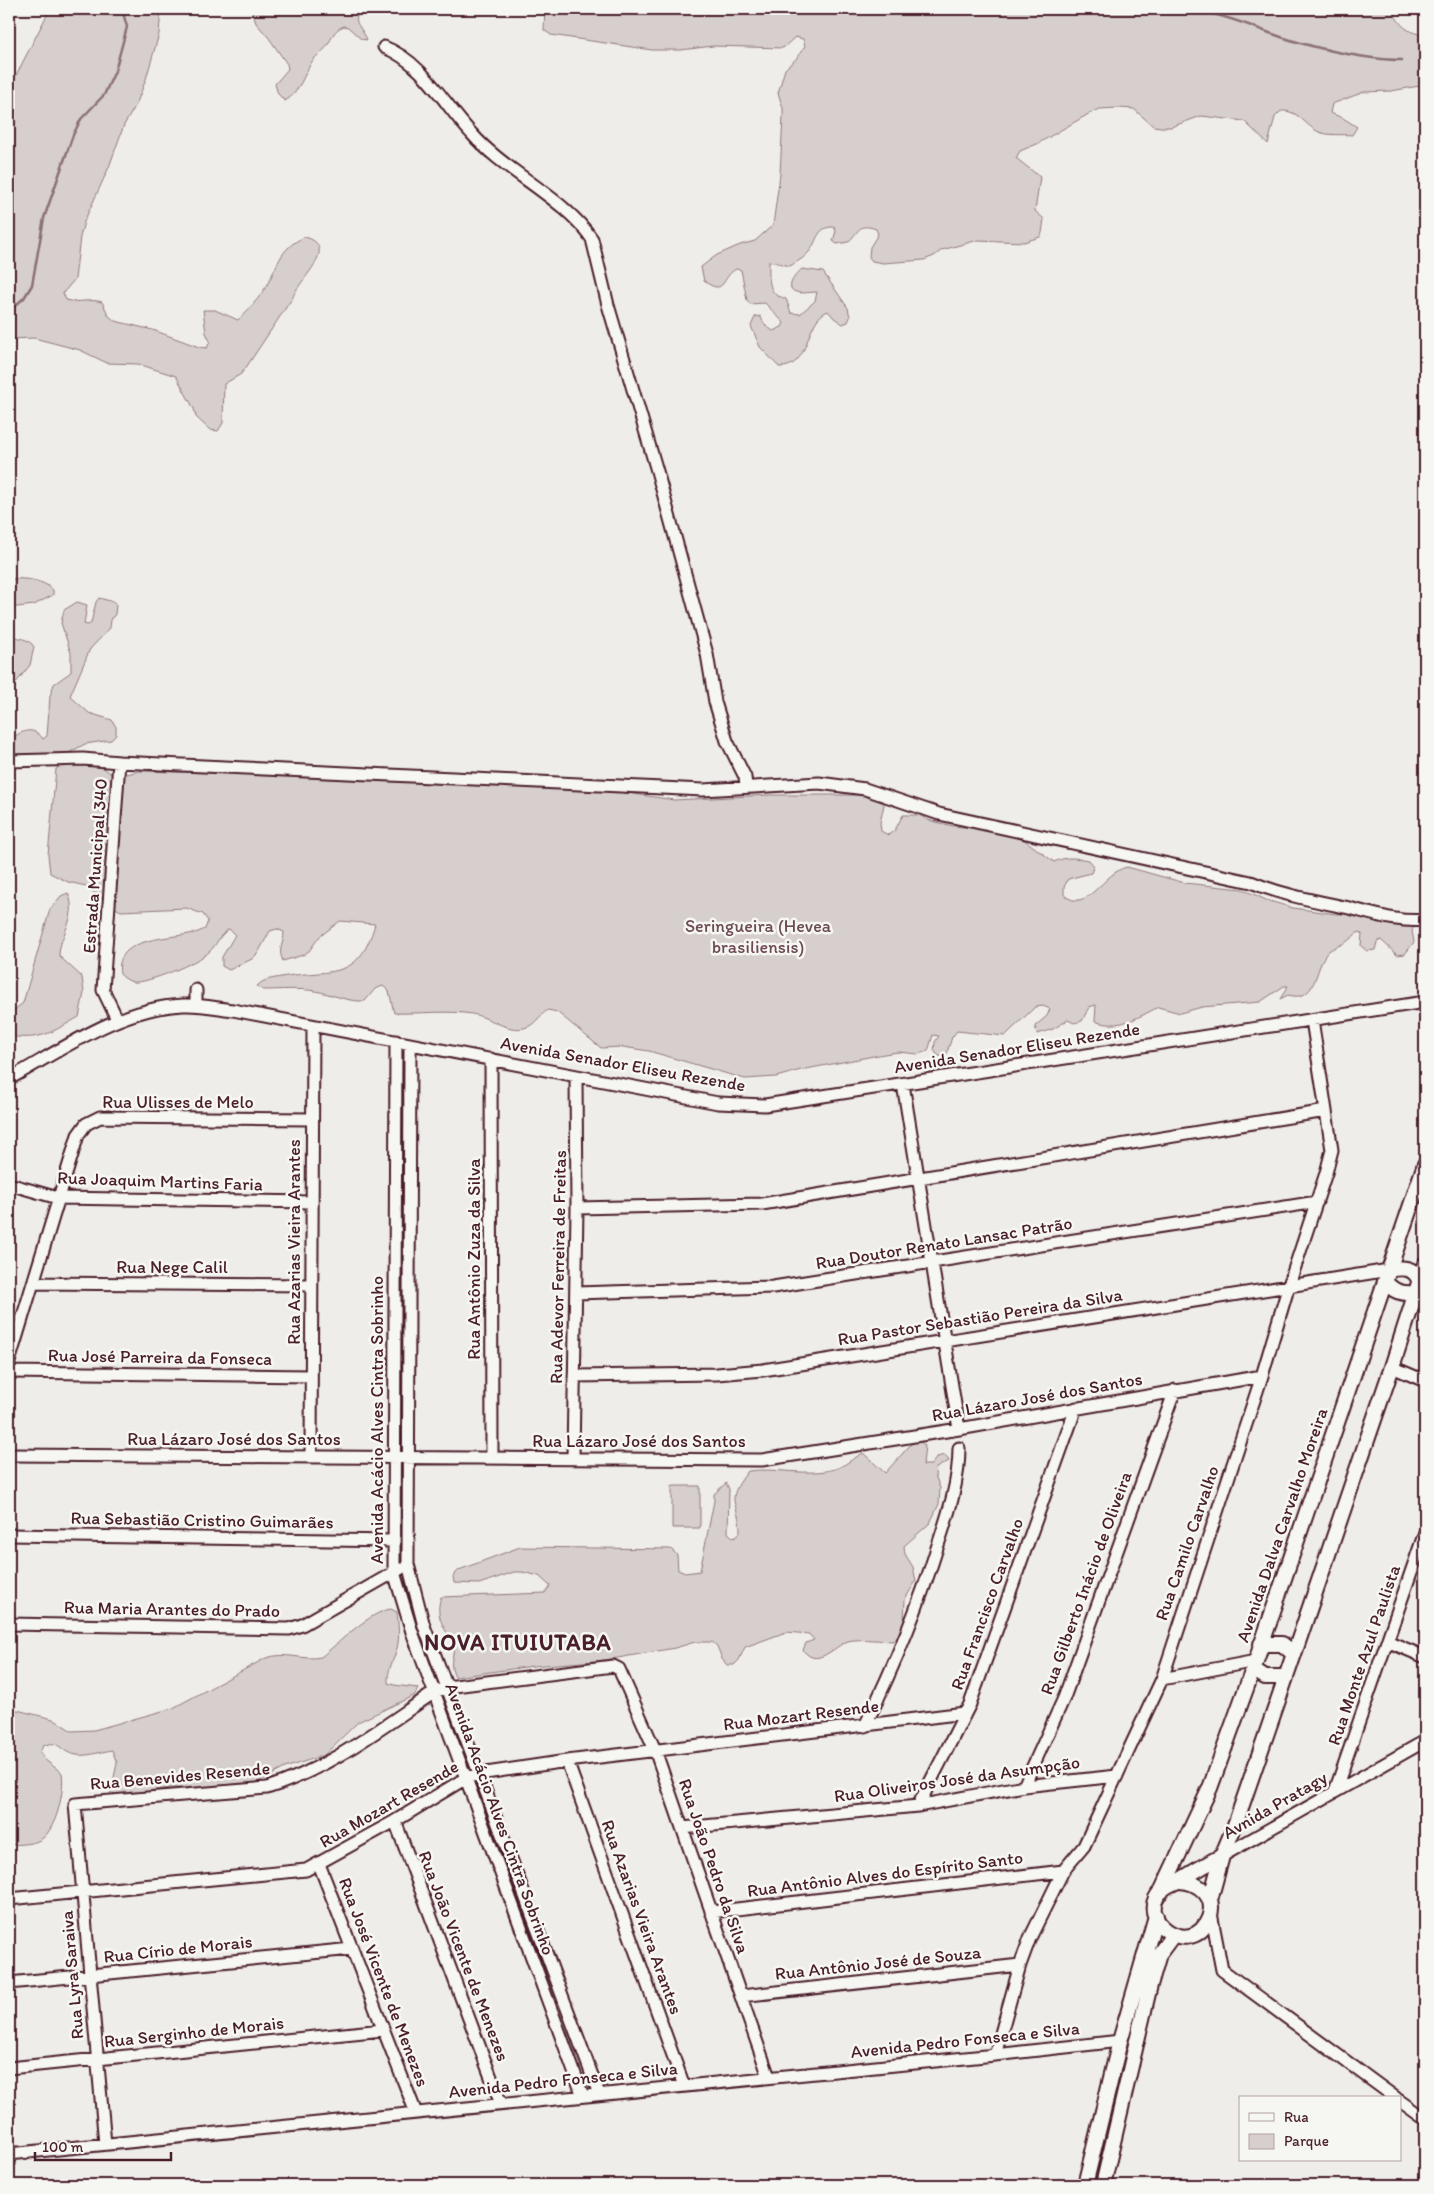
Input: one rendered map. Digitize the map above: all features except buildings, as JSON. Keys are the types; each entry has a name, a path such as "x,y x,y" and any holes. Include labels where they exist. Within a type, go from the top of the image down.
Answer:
{"street":[{"path":"384,47 394,51 417,68 473,136 565,210 587,231 592,239 608,305 657,471 707,654 715,702 727,741 745,777 746,786"},
{"name":"Estrada Municipal 340","path":"9,761 83,760 119,762 103,990 117,1019"},
{"path":"119,762 703,790 819,783 865,789 939,814 1251,882 1287,894 1380,916 1425,920"},
{"path":"196,990 196,1005"},
{"name":"Avenida Senador Eliseu Rezende","path":"9,1079 117,1019 151,1009 196,1005 233,1010 576,1077 737,1105 765,1105 1425,1002"},
{"name":"Rua Camilo Carvalho","path":"996,2056 1020,1966 1030,1938 1063,1871 1084,1846 1162,1680 1317,1202 1332,1150 1312,1020"},
{"name":"Rua Azarias Vieira Arantes","path":"310,1457 313,1026"},
{"name":"Avenida Acácio Alves Cintra Sobrinho","path":"396,1041 394,1572 412,1632 583,2096"},
{"name":"Avenida Acácio Alves Cintra Sobrinho","path":"410,1044 408,1564 424,1626 600,2094"},
{"name":"Rua Antônio Zuza da Silva","path":"491,1059 492,1458"},
{"name":"Rua Adevor Ferreira de Freitas","path":"573,1458 577,1208 576,1077"},
{"path":"903,1084 959,1428"},
{"path":"577,1208 762,1204 1326,1111"},
{"name":"Rua Ulisses de Melo","path":"9,1362 78,1135 86,1124 100,1117 312,1119"},
{"name":"Avenida Dalva Carvalho Moreira","path":"1161,1892 1210,1788 1254,1665 1425,1164"},
{"name":"Rua Joaquim Martins Faria","path":"9,1184 58,1198 312,1202"},
{"name":"Rua Doutor Renato Lansac Patrão","path":"576,1293 772,1287 1317,1202"},
{"path":"1393,2096 1222,1970 1210,1906 1205,1891 1198,1885 1189,1881 1169,1884 1161,1892 1155,1903 1159,1924 1173,1935 1185,1937 1197,1933 1206,1925 1210,1906 1222,1856 1235,1825 1294,1654 1392,1367 1425,1264"},
{"path":"1400,1267 1406,1268 1417,1274 1417,1287 1401,1293 1389,1286 1387,1275 1400,1267"},
{"name":"Rua Pastor Sebastião Pereira da Silva","path":"574,1376 717,1374 763,1370 1289,1285 1387,1275"},
{"name":"Rua Nege Calil","path":"32,1283 311,1285"},
{"path":"1392,1367 1425,1381"},
{"name":"Rua José Parreira da Fonseca","path":"9,1372 311,1376"},
{"name":"Rua Lázaro José dos Santos","path":"9,1455 762,1460 1262,1376"},
{"name":"Rua Gilberto Inácio de Oliveira","path":"1024,1786 1064,1698 1175,1390"},
{"name":"Rua Francisco Carvalho","path":"918,1806 965,1714 1076,1408"},
{"path":"865,1726 922,1597 955,1493 959,1448"},
{"name":"Rua Monte Azul Paulista","path":"1335,1791 1387,1641 1421,1560 1425,1532"},
{"name":"Rua Sebastião Cristino Guimarães","path":"9,1535 394,1541"},
{"name":"Rua Maria Arantes do Prado","path":"9,1624 289,1629 302,1625 408,1564"},
{"path":"1387,1641 1425,1657"},
{"path":"1261,1644 1275,1642 1282,1644 1294,1654"},
{"path":"1162,1680 1254,1665 1266,1677 1286,1677"},
{"name":"Rua Benevides Resende","path":"75,1804 268,1788 284,1783 337,1757 435,1692 447,1687 613,1666 619,1669"},
{"name":"Rua João Pedro da Silva","path":"619,1669 655,1750 769,2077"},
{"name":"Rua Mozart Resende","path":"9,1899 82,1890 306,1870 395,1821 466,1778 479,1774 655,1750 965,1714"},
{"name":"Avnida Pratagy","path":"1222,1856 1425,1741"},
{"name":"Rua Azarias Vieira Arantes","path":"567,1761 684,2086"},
{"name":"Rua Oliveiros José da Asumpção","path":"682,1828 918,1806 1024,1786 1117,1776"},
{"name":"Rua Lyra Saraiva","path":"75,1804 105,2144"},
{"name":"Rua João Vicente de Menezes","path":"395,1821 501,2104"},
{"path":"1235,1825 1242,1832 1259,1834"},
{"path":"1180,1881 1222,1856"},
{"name":"Rua José Vicente de Menezes","path":"319,1864 416,2113"},
{"name":"Rua Antônio Alves do Espírito Santo","path":"711,1912 1063,1871"},
{"path":"1085,2185 1120,2041 1156,1916"},
{"path":"1103,2185 1150,1985 1159,1954 1173,1935"},
{"name":"Rua Círio de Morais","path":"9,1984 352,1949"},
{"name":"Rua Antônio José de Souza","path":"741,1996 1020,1966"},
{"name":"Rua Serginho de Morais","path":"9,2068 383,2030"},
{"name":"Avenida Pedro Fonseca e Silva","path":"9,2154 769,2077 996,2056 1120,2041"},
{"path":"1402,2102 1425,2119"}],"green space":[{"path":"50,9 161,9 159,34 146,79 136,105 124,125 109,167 84,222 80,237 75,279 63,293 66,300 102,302 109,316 115,321 153,330 199,347 207,348 210,341 206,333 203,310 215,310 238,320 261,294 280,259 289,247 305,237 315,242 319,248 314,264 247,366 241,374 224,384 223,423 218,431 210,430 196,417 194,409 176,376 138,364 107,363 80,350 34,338 9,339 9,89"},
{"path":"251,9 364,9 359,13 357,20 367,40 361,39 348,27 344,26 338,30 325,48 313,60 294,93 285,101 278,94 275,84 288,69 287,64 256,23"},
{"path":"545,9 1392,9 1404,27 1425,35 1425,85 1391,91 1364,92 1332,104 1330,113 1343,118 1357,127 1352,135 1319,132 1297,115 1281,111 1275,117 1268,144 1244,121 1201,116 1171,127 1161,127 1153,126 1134,109 1100,109 1092,112 1037,144 1020,151 1016,158 1040,177 1035,211 1044,219 1040,237 1024,242 978,240 942,250 924,260 883,263 872,261 869,257 870,247 878,234 876,229 870,227 862,228 848,242 837,244 833,241 836,231 834,227 823,229 811,250 790,266 769,261 770,285 774,293 786,299 791,313 800,314 815,301 817,292 798,293 792,290 792,280 802,269 823,272 848,308 850,317 848,322 843,324 828,311 820,316 797,360 789,366 779,367 760,347 751,326 755,317 760,316 765,325 773,331 782,327 784,323 765,303 750,304 747,300 741,270 736,269 731,272 723,284 716,287 704,281 701,267 717,255 755,241 773,225 780,174 783,116 783,108 778,93 785,69 796,59 805,46 803,39 795,37 783,48 713,46 681,50 652,50 551,35 544,30"},
{"path":"9,579 38,581 49,586 53,590 53,595 34,605 9,608"},
{"path":"99,598 114,602 116,605 115,614 111,620 110,628 90,649 70,696 89,713 112,720 116,727 116,735 111,740 85,744 61,757 14,754 9,748 10,740 19,734 32,731 36,732 43,739 47,736 50,696 54,684 71,672 71,653 61,623 64,610 77,602 87,605 84,624 88,625 91,623 96,602"},
{"path":"9,636 26,640 34,647 30,665 15,684 9,697"},
{"name":"Seringueira (Hevea brasiliensis)","path":"95,761 115,777 139,771 234,772 621,792 674,800 770,795 870,795 885,800 880,823 881,831 888,835 895,830 903,815 919,815 928,820 953,826 1001,831 1018,835 1054,862 1067,858 1089,860 1094,866 1091,873 1068,879 1064,887 1064,895 1072,900 1080,900 1088,896 1118,870 1127,867 1185,883 1242,889 1266,900 1293,908 1336,914 1352,913 1415,924 1412,931 1414,942 1405,954 1397,955 1381,940 1377,942 1375,950 1367,951 1361,946 1362,934 1359,932 1328,952 1322,961 1310,990 1297,996 1288,995 1280,999 1288,986 1284,986 1260,1002 1202,1007 1180,1013 1158,1007 1135,1019 1111,1024 1095,1021 1096,1005 1089,1007 1082,1021 1074,1023 1068,1020 1053,1029 1037,1034 1035,1026 1047,1016 1050,1009 1043,1006 1035,1007 1005,1036 957,1031 952,1037 946,1056 938,1056 934,1050 935,1042 939,1036 933,1035 928,1051 918,1054 898,1052 884,1054 801,1070 776,1077 745,1079 649,1051 623,1047 601,1048 557,1012 548,1010 531,1025 518,1029 472,1014 453,1012 394,1013 389,991 383,986 375,989 365,1001 352,1000 309,990 263,990 257,986 271,979 340,970 351,965 360,956 368,943 375,924 340,921 319,937 309,951 303,955 283,961 281,950 284,932 277,929 270,931 258,953 252,959 229,970 222,966 222,957 235,935 229,929 209,952 195,961 149,980 133,982 128,980 120,974 120,961 126,952 136,945 148,941 198,932 205,929 208,921 203,914 186,908 121,911 106,903 86,886 68,882 50,873 48,855 56,769 63,764"},
{"path":"68,893 71,902 70,918 62,940 59,956 82,977 84,993 79,1017 46,1034 30,1037 9,1036 9,1011 13,1011 23,1003 50,909 61,896"},
{"path":"919,1441 925,1445 923,1465 931,1465 937,1457 945,1455 949,1461 936,1468 935,1475 940,1488 939,1504 930,1523 904,1546 905,1554 913,1567 916,1581 905,1599 904,1621 896,1641 853,1640 842,1644 825,1655 814,1657 808,1655 803,1650 806,1643 814,1640 809,1634 786,1632 745,1647 739,1660 734,1665 727,1665 722,1659 717,1646 712,1642 695,1642 675,1648 606,1660 533,1666 455,1677 452,1658 455,1646 444,1628 440,1617 439,1604 441,1597 545,1593 550,1586 539,1576 522,1572 514,1572 479,1584 454,1583 453,1576 459,1570 520,1547 671,1549 677,1555 678,1570 685,1573 700,1571 714,1494 726,1483 729,1489 728,1533 734,1538 740,1533 734,1497 740,1482 748,1471 825,1471 838,1468 863,1453 885,1473 912,1443"},
{"path":"672,1486 700,1486 700,1528 672,1528"},
{"path":"391,1609 397,1612 398,1644 391,1665 388,1683 418,1688 415,1695 358,1722 324,1755 285,1768 258,1782 220,1788 171,1788 141,1792 125,1797 110,1797 117,1763 112,1750 77,1755 68,1752 56,1744 48,1744 43,1746 40,1752 44,1759 62,1773 63,1780 56,1817 43,1838 26,1844 9,1845 9,1708 53,1719 72,1731 94,1730 173,1708 266,1658 281,1655 307,1658 321,1657 364,1622 382,1611"}],"waterway":[{"path":"9,311 24,298 32,285 44,218 73,135 81,119 104,95 115,71 127,27 122,9"},
{"path":"1189,9 1229,18 1316,47 1370,58 1402,60"}],"district":[{"name":"NOVA ITUIUTABA","path":"518,1642"}]}
